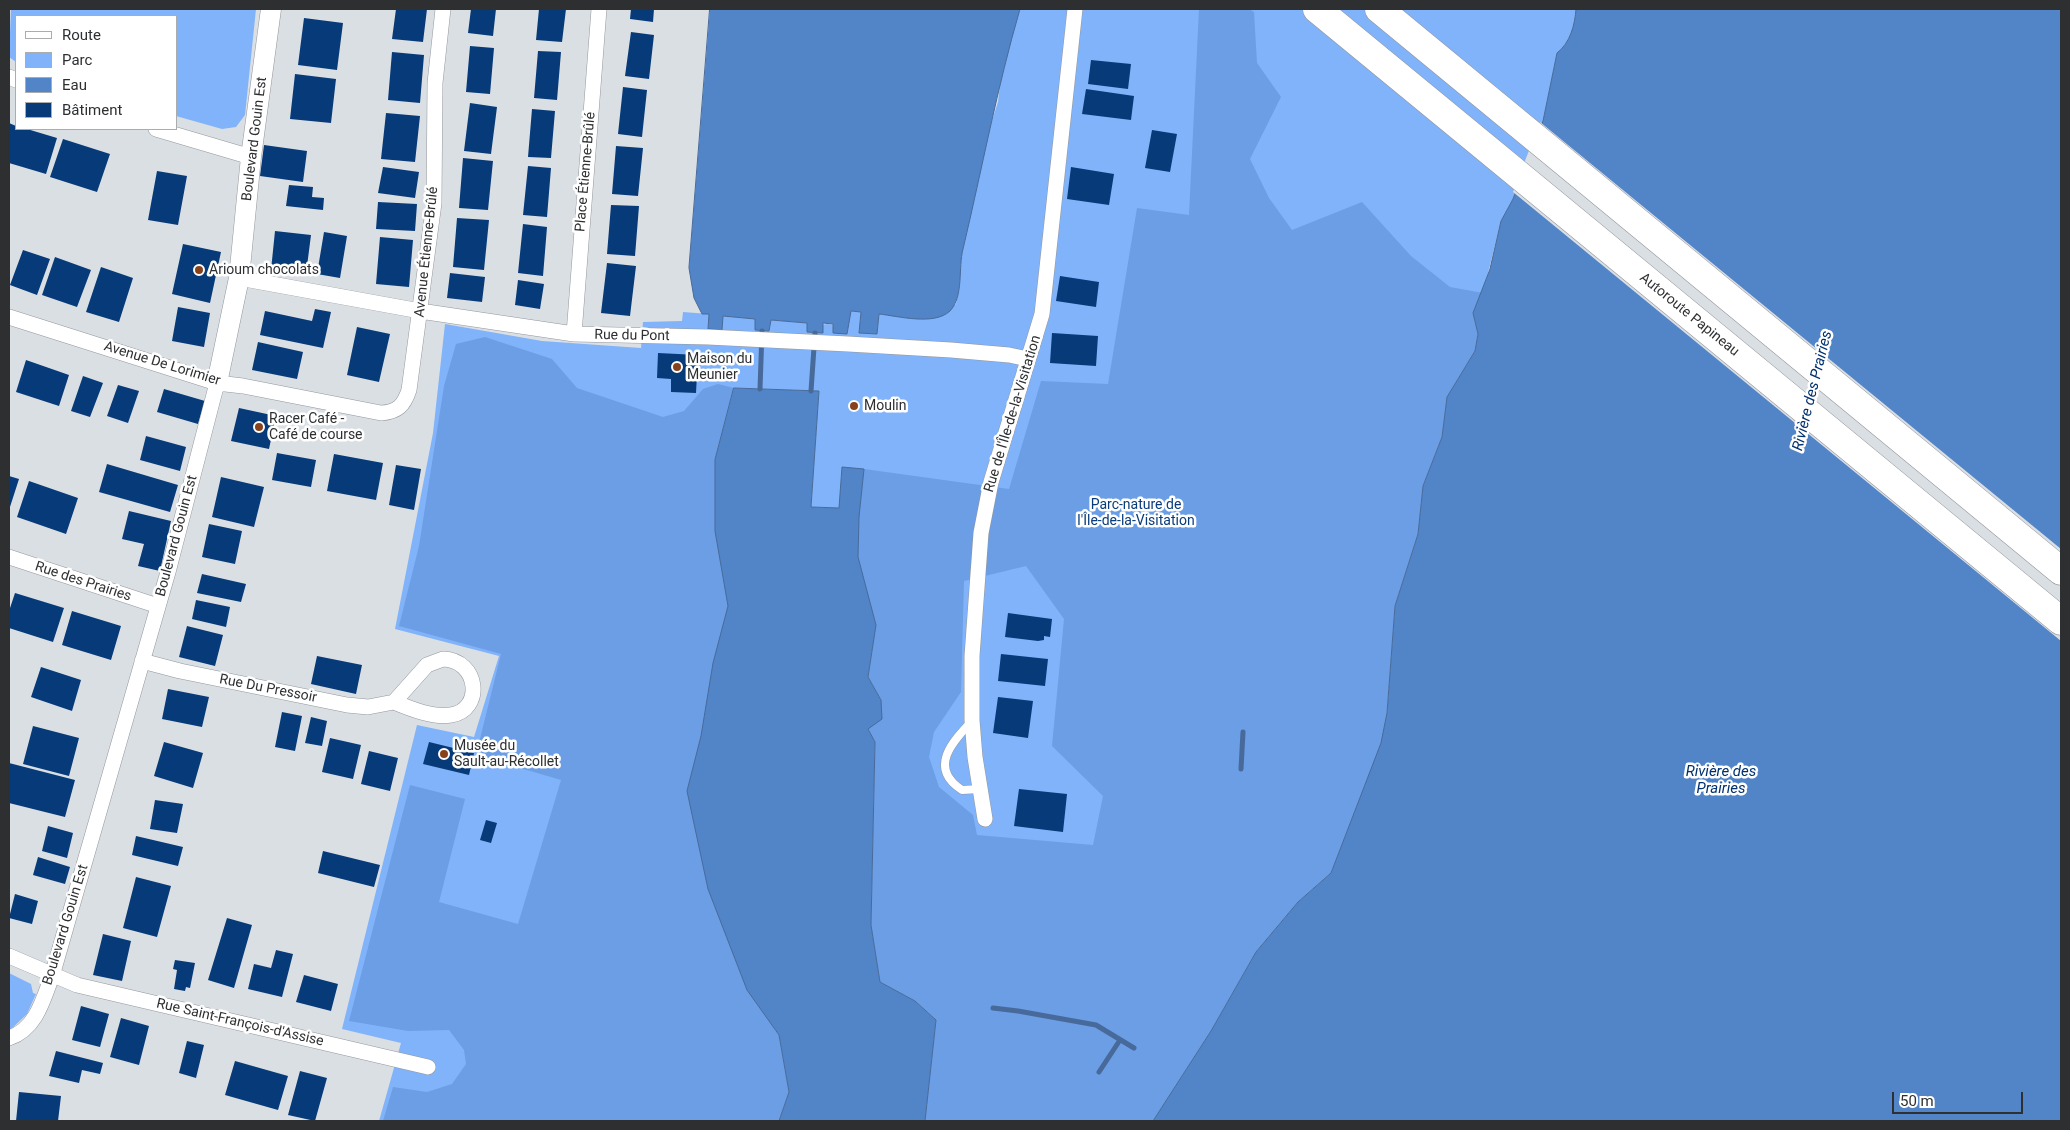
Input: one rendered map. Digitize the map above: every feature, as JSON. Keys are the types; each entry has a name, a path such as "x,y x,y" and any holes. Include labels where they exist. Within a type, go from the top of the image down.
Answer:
{"highway":[{"name":"Autoroute Papineau","path":"1317,9 1560,211 2061,621"},
{"path":"1379,9 2061,571"}],"street":[{"name":"Boulevard Gouin Est","path":"9,1038 24,1030 33,1020 52,976 158,606 217,383 239,278 251,157 271,9"},
{"name":"Avenue Étienne-Brûlé","path":"405,403 409,390 434,203 435,83 443,9"},
{"name":"Place Étienne-Brûlé","path":"574,334 599,9"},
{"name":"Rue de l'Île-de-la-Visitation","path":"985,819 972,720 975,601 985,510 1042,314 1075,9"},
{"path":"159,130 251,157"},
{"name":"Rue du Pont","path":"239,278 420,311 574,334 708,337 880,346 999,354 1028,359"},
{"name":"Avenue De Lorimier","path":"9,317 217,383 243,386 381,413 392,412 405,403"},
{"name":"Rue des Prairies","path":"9,557 158,606"},
{"name":"Rue Du Pressoir","path":"142,661 180,671 347,705 368,707 394,702 426,713 446,716 455,714 465,707 470,700 473,688 472,679 466,668 456,661 434,660 424,668 394,702"},
{"name":"Rue Saint-François-d'Assise","path":"9,956 52,976 77,985 428,1067"}],"lane":[{"path":"972,720 951,743 945,768 949,778 962,790 980,789"}],"green space":[{"path":"11,9 256,9 245,115 236,127 222,129 178,117 178,15 15,15 15,61 9,57"},
{"name":"Parc-nature de l'Île-de-la-Visitation","path":"1020,9 1576,9 1571,33 1562,49 1557,53 1543,121 1513,199 1501,221 1483,293 1211,1031 1153,1121 925,1121 936,1020 842,468 840,508 811,507 819,391 734,388 779,1121 379,1121 401,1043 342,1029 417,725 474,737 499,656 395,629 433,433 445,324 542,341 641,348 643,322 682,321 683,312 709,314 708,329 723,316 755,319 755,330 769,331 771,320 807,323 807,332 828,324 847,334 850,311 861,312 859,333 877,334 879,314 927,318 956,304 962,252 987,136 998,102 1002,68"},
{"path":"1199,9 1249,9 1254,12 1257,63 1281,97 1250,159 1269,198 1292,230 1362,202 1411,256 1450,287 1483,293 1473,313 1478,334 1475,351 1447,397 1442,437 1423,486 1418,534 1395,606 1387,713 1382,743 1331,873 1298,902 1256,952 1211,1031 1153,1121 925,1121 936,1020 915,1001 880,982 871,925 875,742 868,729 881,700 868,677 876,625 858,557 859,517 864,469 1009,489 1041,381 1108,384 1137,208 1189,215","holes":["1026,566 1064,619 1052,746 1103,796 1093,845 977,835 973,815 939,787 929,757 934,732 961,692 964,581"]},
{"path":"485,337 552,359 577,388 663,417 684,411 703,389 718,384 734,388 715,460 715,531 728,606 713,663 701,736 687,791 708,889 747,990 779,1035 789,1092 779,1121 383,1121 393,1087 427,1092 452,1084 466,1064 464,1050 449,1030 408,1031 349,1021 410,785 465,799 439,902 518,924 561,780 476,755 501,654 399,626 419,546 444,386 456,344"},
{"path":"9,973 31,984 33,993 36,994 27,1014 9,1031"}],"water":[{"path":"710,9 1020,9 997,99 963,249 959,290 950,311 943,316 926,319 879,314 877,334 859,333 861,312 851,311 847,334 833,333 833,324 823,323 823,333 807,332 807,323 771,320 769,331 755,330 755,319 723,316 722,330 708,329 709,314 702,314 694,298 689,268"},
{"name":"Rivière des Prairies","path":"1576,9 2061,9 2061,1121 1153,1121 1211,1031 1256,952 1298,902 1331,873 1381,743 1387,713 1395,606 1418,534 1423,486 1442,437 1447,397 1475,351 1478,334 1473,313 1490,269 1501,221 1513,199 1543,121 1557,53 1562,49 1571,33"},
{"path":"734,388 819,391 811,507 839,508 842,467 864,469 859,517 858,557 876,625 868,677 881,700 882,719 868,729 875,742 871,925 880,982 915,1001 936,1020 925,1121 779,1121 789,1092 779,1035 747,990 708,889 687,791 701,736 713,663 728,606 715,531 715,460"}],"pier":[{"path":"1540,122 2061,549 2061,641 1513,192"}],"building":[{"path":"396,9 427,9 423,42 392,39"},
{"path":"471,9 496,9 493,36 468,33"},
{"path":"539,9 566,9 562,42 536,40"},
{"path":"631,9 654,9 653,22 630,19"},
{"path":"304,18 343,23 337,70 298,65"},
{"path":"631,32 654,35 649,79 625,76"},
{"path":"470,46 494,48 490,94 466,92"},
{"path":"538,51 561,52 557,100 534,98"},
{"path":"392,52 424,55 420,103 388,100"},
{"path":"1091,60 1131,64 1128,89 1088,84"},
{"path":"295,74 336,79 331,123 290,119"},
{"path":"623,87 647,90 642,137 618,134"},
{"path":"1086,89 1134,96 1131,120 1082,114"},
{"path":"470,103 497,107 491,154 464,151"},
{"path":"532,109 555,111 551,158 528,157"},
{"path":"386,113 420,116 415,162 381,159"},
{"path":"9,123 15,126 15,130 30,130 57,138 46,174 9,163"},
{"path":"1152,130 1177,134 1170,172 1145,168"},
{"path":"63,139 110,154 97,192 50,177"},
{"path":"264,145 307,151 303,182 260,176"},
{"path":"616,146 643,148 638,196 612,194"},
{"path":"463,158 493,161 488,210 459,208"},
{"path":"528,166 551,168 547,217 523,215"},
{"path":"383,167 419,172 415,198 378,193"},
{"path":"1071,167 1114,174 1109,205 1067,199"},
{"path":"157,171 187,176 178,225 148,220"},
{"path":"289,185 313,187 312,197 324,198 323,210 286,206"},
{"path":"378,202 417,204 415,231 376,229"},
{"path":"611,205 639,206 635,256 607,254"},
{"path":"457,218 489,220 484,270 453,267"},
{"path":"523,224 547,227 543,276 518,273"},
{"path":"275,231 311,235 306,274 271,270"},
{"path":"324,232 347,236 340,278 317,274"},
{"path":"380,237 413,240 409,287 376,284"},
{"path":"183,244 221,252 210,303 172,294"},
{"path":"23,250 50,259 37,295 10,285"},
{"path":"55,257 91,270 77,307 42,295"},
{"path":"607,263 636,266 630,316 601,313"},
{"path":"101,267 133,278 119,322 86,312"},
{"path":"450,273 485,277 482,302 447,298"},
{"path":"1060,276 1099,282 1096,307 1056,301"},
{"path":"518,280 544,284 540,309 515,305"},
{"path":"178,307 210,313 204,347 172,341"},
{"path":"315,309 331,312 323,348 260,335 265,311 312,321"},
{"path":"357,327 390,334 379,382 347,375"},
{"path":"1052,333 1098,336 1096,366 1050,363"},
{"path":"258,342 303,352 297,379 252,370"},
{"name":"Maison du Meunier","path":"658,353 698,355 696,393 671,392 671,379 657,378"},
{"path":"26,360 69,375 59,406 16,392"},
{"path":"83,376 103,383 90,417 71,411"},
{"path":"118,385 139,391 128,423 107,416"},
{"path":"164,389 205,401 198,424 157,412"},
{"path":"239,408 276,416 269,449 231,441"},
{"path":"146,436 186,447 180,471 140,460"},
{"path":"277,453 316,460 311,487 272,480"},
{"path":"334,454 383,463 376,500 327,491"},
{"path":"107,464 178,485 170,512 99,492"},
{"path":"396,465 421,469 414,510 389,505"},
{"path":"9,476 19,479 9,510"},
{"path":"221,477 264,487 254,527 212,517"},
{"path":"29,481 78,498 66,534 17,517"},
{"path":"129,511 171,521 160,571 138,566 144,544 122,539"},
{"path":"209,524 242,531 235,564 202,557"},
{"path":"202,574 246,584 241,602 197,593"},
{"path":"15,593 64,608 53,642 9,628 9,611"},
{"path":"196,600 230,607 226,627 192,619"},
{"path":"72,611 121,626 111,660 62,645"},
{"path":"1008,613 1052,619 1050,637 1044,636 1044,640 1038,641 1005,637"},
{"path":"187,626 223,635 215,666 179,657"},
{"path":"1001,654 1048,659 1045,686 998,681"},
{"path":"317,656 362,665 356,694 311,684"},
{"path":"41,667 81,680 72,711 31,697"},
{"path":"168,689 209,697 202,727 162,719"},
{"path":"998,697 1033,701 1028,738 993,733"},
{"path":"282,712 302,716 295,751 275,747"},
{"path":"311,717 327,721 322,746 305,743"},
{"path":"33,726 79,738 69,776 23,764"},
{"path":"330,738 361,745 353,779 322,772"},
{"path":"164,742 203,753 193,788 154,776"},
{"path":"429,742 474,753 469,775 423,764"},
{"path":"369,751 398,758 390,791 361,784"},
{"path":"9,763 75,780 65,817 9,803"},
{"path":"1019,789 1067,794 1063,832 1014,826"},
{"path":"155,800 183,804 177,833 150,829"},
{"path":"486,820 497,823 491,843 480,840"},
{"path":"48,826 73,833 67,858 42,851"},
{"path":"136,836 183,847 178,866 132,855"},
{"path":"323,851 380,865 374,887 318,873"},
{"path":"38,857 70,867 65,884 33,875"},
{"path":"136,877 171,886 157,937 123,928"},
{"path":"15,894 38,901 32,924 9,918"},
{"path":"227,918 252,925 234,988 208,980"},
{"path":"103,934 131,941 122,981 93,975"},
{"path":"276,950 293,954 282,997 248,989 254,964 271,968"},
{"path":"175,960 195,963 190,988 186,987 185,991 174,989 177,970 173,969"},
{"path":"304,975 338,984 331,1011 296,1002"},
{"path":"81,1006 109,1014 100,1047 72,1040"},
{"path":"121,1018 149,1026 139,1065 110,1057"},
{"path":"187,1041 204,1045 196,1078 179,1073"},
{"path":"56,1051 103,1063 100,1074 82,1070 79,1083 49,1076"},
{"path":"235,1061 288,1076 278,1110 225,1095"},
{"path":"300,1071 327,1078 315,1121 288,1115"},
{"path":"19,1092 61,1096 58,1121 16,1121"}],"waterway":[{"path":"760,389 762,331"},
{"path":"811,391 815,333"},
{"path":"1241,769 1243,732"},
{"path":"993,1008 1096,1025 1134,1048"},
{"path":"1099,1072 1120,1040"}],"place":[{"name":"Arioum chocolats","path":"199,270"},
{"name":"Maison du Meunier","path":"677,367"},
{"name":"Moulin","path":"854,406"},
{"name":"Racer Café - Café de course","path":"259,427"},
{"name":"Musée du Sault-au-Récollet","path":"444,754"}]}
